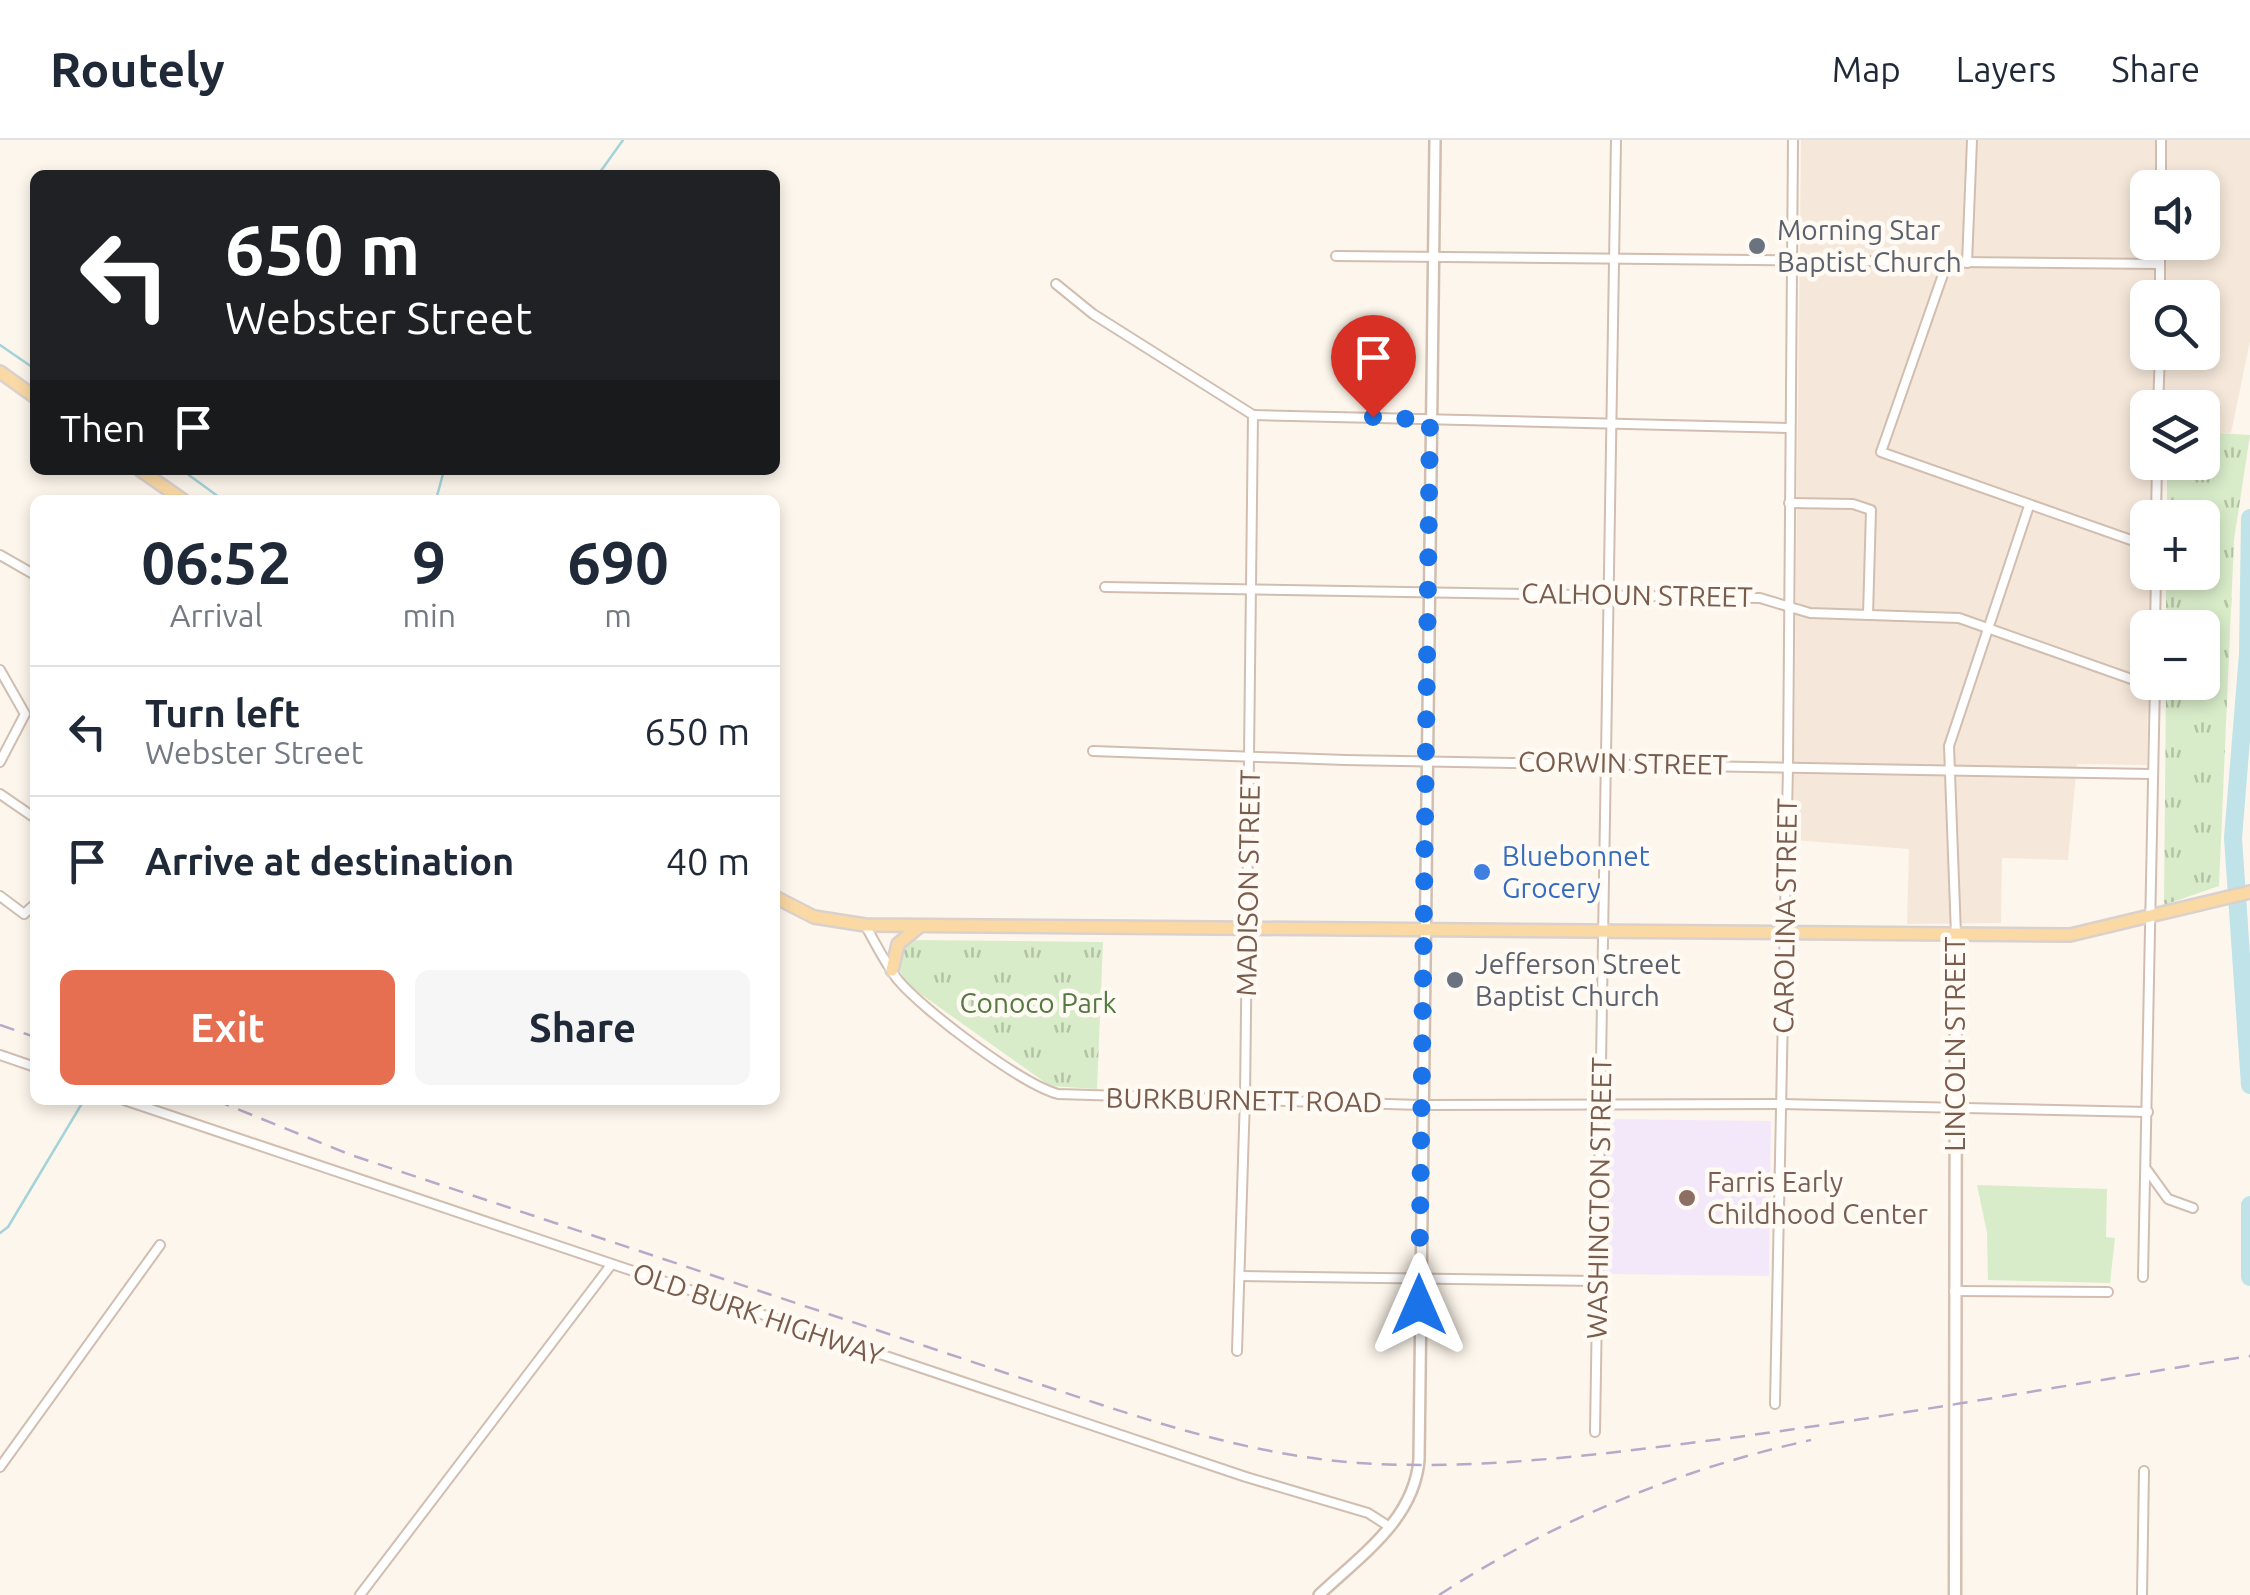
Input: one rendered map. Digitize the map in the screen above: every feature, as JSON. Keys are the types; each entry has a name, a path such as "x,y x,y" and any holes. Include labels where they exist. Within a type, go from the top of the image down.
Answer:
{"main road":[{"path":"0,372 30,393"},
{"path":"147,475 176,495"},
{"path":"780,900 814,917 866,926 2070,935 2180,912 2250,892"},
{"path":"892,970 898,944 920,926"},
{"name":"LINCOLN STREET","path":"1955,1595 1956,935"}],"street":[{"path":"1319,1595 1390,1527 1410,1499 1418,1477 1434,140"},
{"name":"WASHINGTON STREET","path":"1595,1432 1616,140"},
{"name":"CAROLINA STREET","path":"1775,1404 1788,767 1793,140"},
{"path":"1967,263 1972,140"},
{"path":"2160,170 2161,140"},
{"path":"1336,256 2160,264"},
{"path":"2160,260 2160,280"},
{"path":"1947,263 1881,452 2130,540"},
{"path":"1056,284 1093,314 1253,415 1789,428"},
{"name":"MADISON STREET","path":"1237,1351 1245,1097 1253,415"},
{"path":"1788,503 1853,504 1871,510 1868,615"},
{"name":"LINCOLN STREET","path":"1956,935 1948,770 1954,720 2029,506"},
{"path":"0,555 30,572"},
{"name":"CALHOUN STREET","path":"1105,588 1760,598 1810,613 1939,615 1988,626 2130,676"},
{"path":"0,670 26,714 0,762"},
{"path":"2143,1276 2154,700"},
{"name":"CORWIN STREET","path":"1093,751 1250,758 2152,774"},
{"path":"0,794 30,815"},
{"path":"0,896 24,914 30,909"},
{"name":"BURKBURNETT ROAD","path":"866,926 892,970 914,996 1044,1090 1078,1096 1245,1097 1420,1105 1780,1104 2148,1112"},
{"path":"0,1055 30,1065"},
{"name":"OLD BURK HIGHWAY","path":"139,1105 1246,1477 1368,1513 1390,1527"},
{"path":"2147,1170 2168,1199 2193,1208"},
{"path":"0,1467 160,1244"},
{"path":"360,1595 611,1265"},
{"path":"1240,1276 1598,1281"},
{"path":"1954,1291 2108,1292"},
{"path":"2142,1595 2144,1470"}],"shaded area":[{"path":"1801,140 2250,140 2250,341 2231,433 2220,433 2220,390 2130,390 2130,480 2152,480 2151,500 2130,500 2130,590 2150,590 2150,610 2130,610 2130,700 2148,700 2147,765 2077,764 2068,860 2002,858 2001,923 1907,924 1909,849 1793,840"},
{"name":"Farris Early Childhood Center","path":"1606,1119 1771,1121 1769,1276 1604,1274"}],"green space":[{"path":"2220,433 2250,435 2234,540 2219,886 2164,905 2166,700 2220,700 2220,610 2166,610 2166,590 2220,590 2220,500 2167,500 2167,480 2220,480"},
{"name":"Conoco Park","path":"909,940 1103,942 1097,1089 1050,1086 908,985 897,966 902,946"},
{"path":"1977,1185 2107,1189 2106,1237 2115,1238 2110,1283 1988,1280 1987,1233"}],"waterway":[{"path":"602,170 623,140"},
{"path":"0,345 30,366"},
{"path":"189,475 216,495"},
{"path":"437,495 443,475"},
{"path":"2250,518 2248,654 2233,838 2250,1085"},
{"path":"0,1233 8,1227 81,1105"},
{"path":"2250,1205 2250,1277"}],"railway":[{"path":"0,1025 30,1035"},
{"path":"227,1105 351,1155 1102,1405 1229,1442 1326,1460 1442,1465 1607,1453 1831,1424 2250,1356"},
{"path":"1439,1595 1526,1544 1618,1501 1713,1466 1811,1440"}],"place":[{"name":"Morning Star Baptist Church","path":"1757,246"},
{"name":"Bluebonnet Grocery","path":"1482,872"},
{"name":"Jefferson Street Baptist Church","path":"1455,980"},
{"name":"Farris Early Childhood Center","path":"1687,1198"}],"route":[{"path":"1373,417 1430,420 1419,1305"}]}
